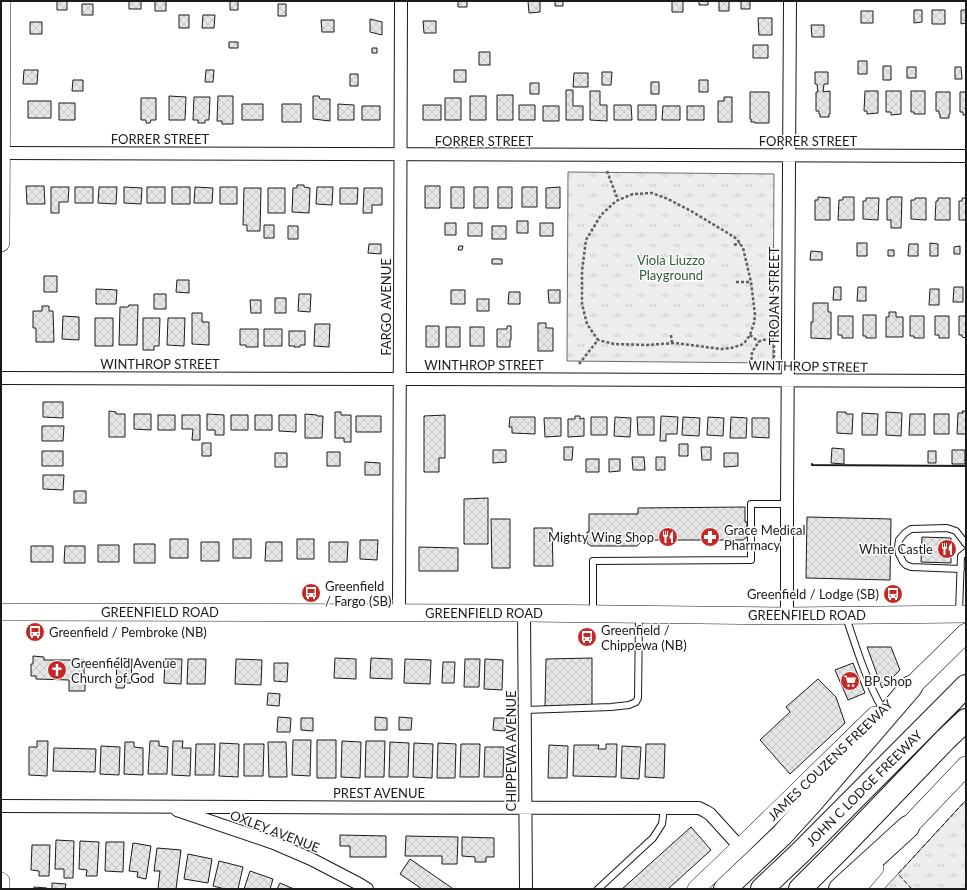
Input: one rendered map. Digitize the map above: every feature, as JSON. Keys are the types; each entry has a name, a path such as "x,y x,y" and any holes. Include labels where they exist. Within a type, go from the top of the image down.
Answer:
{"highway":[{"name":"JOHN C LODGE FREEWAY","path":"762,889 966,686"},
{"path":"724,889 782,835 911,687"},
{"name":"JOHN C LODGE FREEWAY","path":"800,889 966,720"},
{"path":"840,889 908,827"}],"main road":[{"path":"1,243 2,1"},
{"name":"GREENFIELD ROAD","path":"1,612 399,612 787,616 963,614"},
{"name":"JAMES COUZENS FREEWAY","path":"696,889 882,708 911,687 966,633"},
{"path":"942,657 955,653 966,652"},
{"path":"858,889 908,827 966,766"},
{"path":"1,881 1,889"}],"street":[{"name":"FARGO AVENUE","path":"399,612 401,1"},
{"name":"TROJAN STREET","path":"787,616 790,1"},
{"name":"FORRER STREET","path":"1,153 966,156"},
{"name":"WINTHROP STREET","path":"1,378 966,381"},
{"name":"CHIPPEWA AVENUE","path":"524,613 526,889"},
{"name":"PREST AVENUE","path":"1,806 699,808 710,814 740,847"},
{"name":"OXLEY AVENUE","path":"168,807 274,843 311,859 367,889"}],"lane":[{"path":"594,614 593,560 751,560 751,504 787,504"},
{"path":"961,569 911,567 906,565 899,554 899,540 911,529 947,528 956,531 966,544"},
{"path":"963,614 961,556 966,552"},
{"path":"525,710 611,707 629,705 636,702 638,698 639,614"},
{"path":"846,615 855,644 876,697 882,708"},
{"path":"598,889 653,838 662,824 664,808"}],"path":[{"path":"607,171 618,200"},
{"path":"632,194 652,194 663,197 737,239 743,248 751,282 755,315 750,335 745,342 731,348 721,349 672,343 647,345 614,344 598,340 587,324 582,304 582,271 586,240 601,215 618,200 632,194"},
{"path":"734,245 740,243"},
{"path":"736,282 751,282"},
{"path":"671,335 672,343"},
{"path":"750,335 759,342"},
{"path":"579,364 598,340"},
{"path":"751,366 752,352 759,342 761,340 774,340"}],"green space":[{"name":"Viola Liuzzo Playground","path":"568,172 774,174 773,363 567,361"},
{"path":"966,800 966,889 884,889"}],"building":[{"path":"57,1 67,1 67,10 57,10"},
{"path":"129,1 141,1 141,9 129,9"},
{"path":"155,1 166,1 166,11 155,11"},
{"path":"230,1 238,1 238,10 230,10"},
{"path":"458,1 467,1 467,7 458,7"},
{"path":"528,1 540,1 540,12 529,13"},
{"path":"555,1 563,1 563,6 555,6"},
{"path":"672,1 683,1 683,12 672,12"},
{"path":"699,1 708,1 708,5 699,5"},
{"path":"719,1 729,1 729,11 719,11"},
{"path":"741,1 750,1 750,9 741,9"},
{"path":"82,4 93,4 93,15 82,15"},
{"path":"278,4 286,4 286,16 278,16"},
{"path":"914,10 922,10 922,22 914,23"},
{"path":"932,10 945,10 945,24 932,24"},
{"path":"961,10 966,10 966,23 961,24"},
{"path":"861,11 873,11 873,23 861,23"},
{"path":"179,15 189,15 189,28 179,28"},
{"path":"203,15 215,15 214,28 202,28"},
{"path":"758,18 772,18 772,35 759,35"},
{"path":"370,19 382,22 382,35 370,32"},
{"path":"321,20 334,20 334,32 322,32"},
{"path":"423,21 436,21 436,33 424,33"},
{"path":"30,22 42,22 42,34 30,34"},
{"path":"811,25 824,25 824,37 812,37"},
{"path":"229,42 238,42 238,48 229,48"},
{"path":"753,45 768,45 768,58 753,58"},
{"path":"372,48 377,48 377,53 372,53"},
{"path":"479,52 490,52 490,65 479,65"},
{"path":"858,61 867,61 867,74 858,74"},
{"path":"883,66 891,66 891,80 883,80"},
{"path":"907,67 916,67 916,78 907,78"},
{"path":"955,67 961,67 962,79 955,79"},
{"path":"24,70 38,70 37,84 23,84"},
{"path":"206,70 214,70 213,82 205,82"},
{"path":"454,70 466,70 466,82 454,82"},
{"path":"602,72 612,72 611,85 602,85"},
{"path":"815,72 828,72 828,84 824,84 823,92 830,91 829,117 820,117 819,111 816,111 816,92 818,92 817,84 815,84"},
{"path":"574,73 588,73 588,87 573,87"},
{"path":"350,74 358,74 358,86 350,86"},
{"path":"73,80 83,80 83,91 72,91"},
{"path":"699,80 708,80 708,92 699,92"},
{"path":"651,82 659,82 659,94 651,94"},
{"path":"530,83 539,83 539,94 530,94"},
{"path":"566,90 573,90 573,106 583,106 583,120 566,120"},
{"path":"590,91 600,91 600,105 607,105 607,121 590,120"},
{"path":"865,91 878,91 878,113 867,114 867,111 864,111"},
{"path":"886,91 901,91 901,114 891,115 891,112 886,112"},
{"path":"911,91 925,91 925,114 914,114 914,112 911,112"},
{"path":"750,92 769,92 769,123 751,122"},
{"path":"936,92 950,92 949,118 940,118 939,111 936,111"},
{"path":"960,92 966,92 966,115 963,115 963,112 960,112"},
{"path":"497,95 513,95 513,120 497,120"},
{"path":"169,96 186,97 185,120 169,120"},
{"path":"218,96 233,96 233,124 222,124 222,121 217,121"},
{"path":"313,96 319,96 320,99 330,99 330,121 313,119"},
{"path":"470,96 486,96 486,120 470,120"},
{"path":"194,97 210,97 209,120 205,120 205,123 198,123 198,120 193,120"},
{"path":"724,97 732,97 732,122 718,122 718,101 724,101"},
{"path":"141,98 156,98 156,120 151,120 150,123 146,123 146,120 141,120"},
{"path":"445,98 461,98 461,120 445,120"},
{"path":"28,101 51,101 51,118 28,118"},
{"path":"59,103 75,103 75,120 59,120"},
{"path":"242,104 263,104 263,120 242,120"},
{"path":"282,104 301,104 301,122 282,122"},
{"path":"338,104 354,105 354,120 338,120"},
{"path":"423,105 441,105 441,120 423,120"},
{"path":"519,105 535,105 535,120 519,120"},
{"path":"614,105 631,105 632,120 614,120"},
{"path":"638,105 656,105 656,120 638,120"},
{"path":"362,106 380,106 380,120 362,120"},
{"path":"543,106 559,106 559,121 543,121"},
{"path":"663,106 680,106 680,120 662,120"},
{"path":"687,106 704,106 704,120 687,120"},
{"path":"297,185 304,185 304,187 310,188 309,213 292,212 293,188 297,188"},
{"path":"26,186 44,186 45,204 27,204"},
{"path":"425,186 440,186 440,208 425,208"},
{"path":"51,187 69,187 68,202 59,202 59,213 51,213"},
{"path":"75,187 93,187 93,203 75,203"},
{"path":"99,187 117,187 116,204 98,203"},
{"path":"124,187 142,188 141,204 124,203"},
{"path":"147,187 165,187 165,203 147,203"},
{"path":"172,187 190,187 190,204 172,204"},
{"path":"195,187 213,188 212,203 194,203"},
{"path":"220,187 237,187 237,204 220,204"},
{"path":"317,187 333,187 332,205 316,204"},
{"path":"451,187 464,187 464,208 451,208"},
{"path":"474,187 488,187 488,208 474,208"},
{"path":"498,187 512,187 512,208 498,208"},
{"path":"522,187 537,187 537,207 522,207"},
{"path":"560,187 560,208 546,208 546,188"},
{"path":"244,188 261,188 260,231 247,231 247,225 243,225"},
{"path":"268,188 285,188 285,213 268,213"},
{"path":"340,188 358,188 357,204 340,204"},
{"path":"364,188 382,188 382,205 372,205 372,213 363,213"},
{"path":"818,197 830,198 830,220 815,220 815,200 818,200"},
{"path":"843,197 854,197 854,220 838,220 839,200 843,200"},
{"path":"890,197 902,197 901,228 891,228 891,220 887,220 887,199 890,199"},
{"path":"866,198 879,198 878,220 863,219 863,201 866,201"},
{"path":"915,198 926,198 926,220 911,219 911,200 915,200"},
{"path":"938,198 950,198 950,220 935,220 936,201 938,201"},
{"path":"962,198 966,198 966,220 959,220 959,201 962,201"},
{"path":"517,221 528,221 528,233 517,233"},
{"path":"445,223 456,223 456,235 445,235"},
{"path":"468,223 482,223 482,236 468,236"},
{"path":"540,223 553,223 553,236 540,236"},
{"path":"264,225 274,225 274,238 264,238"},
{"path":"288,226 298,226 298,239 288,239"},
{"path":"492,226 506,226 506,239 492,239"},
{"path":"857,243 867,243 867,256 857,256"},
{"path":"930,243 938,244 938,256 930,256"},
{"path":"369,244 381,244 381,254 368,253"},
{"path":"909,244 918,244 918,256 908,256"},
{"path":"459,246 463,246 462,250 458,250"},
{"path":"960,246 960,254 954,254 954,247"},
{"path":"888,250 894,250 894,256 888,256"},
{"path":"811,251 822,252 822,260 810,260"},
{"path":"492,259 502,259 502,264 492,264"},
{"path":"44,276 57,276 57,292 44,292"},
{"path":"177,280 189,280 189,293 176,292"},
{"path":"834,287 841,287 841,300 833,300"},
{"path":"858,287 866,287 866,301 857,301"},
{"path":"954,287 963,287 963,302 953,302"},
{"path":"96,289 117,290 116,304 96,304"},
{"path":"930,289 939,289 939,305 929,305"},
{"path":"451,290 465,290 465,304 451,304"},
{"path":"548,290 560,290 560,303 549,303"},
{"path":"509,292 520,292 520,304 508,304"},
{"path":"154,294 166,294 166,309 154,309"},
{"path":"299,294 311,294 310,312 298,311"},
{"path":"275,298 286,298 286,313 275,313"},
{"path":"477,299 489,299 489,311 477,311"},
{"path":"250,300 261,300 261,313 251,313"},
{"path":"813,303 828,303 828,312 831,312 831,339 811,338"},
{"path":"129,305 138,305 137,345 119,345 120,307 128,307"},
{"path":"42,306 49,306 49,311 53,311 54,342 36,342 36,328 33,328 33,311 42,311"},
{"path":"889,312 896,312 896,317 903,317 903,337 886,337 886,317 889,317"},
{"path":"192,313 202,313 202,322 209,322 209,345 192,344"},
{"path":"863,315 876,315 876,338 866,338 866,336 863,336"},
{"path":"63,316 79,317 79,340 62,339"},
{"path":"838,316 853,316 853,338 842,338 842,335 838,335"},
{"path":"910,316 924,316 924,338 914,338 914,336 910,336"},
{"path":"935,316 949,316 949,338 939,338 939,335 935,335"},
{"path":"959,316 966,316 966,338 959,335"},
{"path":"95,318 113,318 113,346 95,346"},
{"path":"143,318 160,318 159,346 154,346 154,350 143,350"},
{"path":"168,318 185,318 184,346 167,345"},
{"path":"538,323 546,323 546,328 553,328 553,351 538,351"},
{"path":"315,324 330,324 329,347 314,346"},
{"path":"426,326 439,326 439,347 426,347"},
{"path":"507,326 511,326 510,347 497,347 497,329 507,329"},
{"path":"446,327 460,327 460,347 446,347"},
{"path":"470,327 484,327 484,346 470,346"},
{"path":"240,329 258,329 258,347 246,347 246,345 240,345"},
{"path":"264,329 282,329 282,346 264,346"},
{"path":"289,331 305,331 305,345 300,345 300,347 289,346"},
{"path":"43,402 63,402 63,418 43,417"},
{"path":"109,411 116,412 116,414 125,414 125,437 109,437"},
{"path":"962,411 966,411 966,434 957,434 958,413 963,413"},
{"path":"335,412 341,412 341,415 351,415 351,442 344,442 344,438 335,438"},
{"path":"837,412 853,414 852,434 837,433"},
{"path":"886,412 902,413 901,436 886,435"},
{"path":"862,413 878,414 877,435 862,435"},
{"path":"134,414 151,414 151,430 134,429"},
{"path":"207,414 224,415 224,435 215,435 215,430 207,430"},
{"path":"305,414 323,416 322,438 305,438"},
{"path":"910,414 925,414 925,435 909,435"},
{"path":"934,414 949,414 949,434 934,434"},
{"path":"158,415 175,415 175,430 158,430"},
{"path":"182,415 200,415 200,440 192,440 193,429 182,429"},
{"path":"231,415 248,415 248,430 231,430"},
{"path":"255,415 272,415 272,430 255,430"},
{"path":"279,415 296,415 296,432 279,431"},
{"path":"445,415 445,458 439,458 439,472 424,472 424,416"},
{"path":"356,416 381,416 381,432 356,432"},
{"path":"575,416 580,416 580,419 584,418 584,436 568,437 568,419 575,419"},
{"path":"661,416 678,417 677,434 666,434 666,441 660,441"},
{"path":"510,417 535,417 535,434 512,433 512,427 509,427"},
{"path":"591,417 607,417 607,435 591,435"},
{"path":"615,417 631,418 630,437 614,436"},
{"path":"637,417 654,417 654,435 638,435"},
{"path":"683,417 700,418 699,436 682,435"},
{"path":"708,417 724,418 723,436 707,435"},
{"path":"731,417 747,418 746,438 730,438"},
{"path":"544,418 561,418 561,436 545,437"},
{"path":"752,418 769,418 769,438 752,437"},
{"path":"42,426 64,426 63,441 42,441"},
{"path":"202,443 211,443 211,456 202,456"},
{"path":"679,444 688,444 688,456 679,456"},
{"path":"564,447 573,447 572,460 564,460"},
{"path":"701,447 711,447 711,460 702,460"},
{"path":"832,448 844,449 844,464 831,463"},
{"path":"493,450 506,450 506,462 493,463"},
{"path":"952,450 965,450 965,464 952,464"},
{"path":"42,451 63,451 63,466 42,466"},
{"path":"928,451 936,451 936,463 928,463"},
{"path":"327,452 340,452 340,466 327,466"},
{"path":"275,453 287,453 287,467 275,467"},
{"path":"724,453 738,453 738,466 724,467"},
{"path":"632,457 644,457 645,470 633,470"},
{"path":"656,457 665,457 665,470 656,470"},
{"path":"586,459 599,459 599,472 586,472"},
{"path":"609,459 620,459 620,471 609,472"},
{"path":"365,462 380,463 380,475 365,475"},
{"path":"43,475 64,475 63,490 43,489"},
{"path":"74,491 86,491 86,503 74,503"},
{"path":"488,498 488,544 464,544 464,499"},
{"path":"745,507 747,537 743,540 641,540 637,546 591,546 587,542 587,532 589,532 589,514 638,514 638,508"},
{"path":"807,517 891,519 890,580 806,578"},
{"path":"491,519 510,519 510,568 492,568"},
{"path":"534,528 552,528 553,566 534,566"},
{"path":"922,537 951,538 951,563 921,562"},
{"path":"170,539 188,539 188,558 170,558"},
{"path":"233,539 251,539 251,558 233,558"},
{"path":"297,539 314,539 314,559 297,559"},
{"path":"360,540 378,540 377,560 360,559"},
{"path":"201,542 219,542 219,561 201,561"},
{"path":"266,542 282,542 282,561 265,561"},
{"path":"329,542 348,542 347,562 329,562"},
{"path":"134,544 155,544 155,563 134,563"},
{"path":"98,545 119,545 119,562 98,562"},
{"path":"31,546 53,546 53,562 31,562"},
{"path":"65,546 85,546 85,563 64,563"},
{"path":"419,547 458,548 458,571 419,571"},
{"path":"867,647 891,647 900,670 882,688"},
{"name":"Greenfield Avenue Church of God","path":"33,656 44,657 44,660 84,660 85,691 69,691 69,680 36,679 36,676 31,676"},
{"path":"117,658 132,659 131,683 125,683 124,688 116,688"},
{"path":"335,658 356,659 356,679 334,678"},
{"path":"371,658 392,659 392,679 370,678"},
{"path":"592,658 592,705 545,706 546,659"},
{"path":"165,659 182,659 181,684 164,683"},
{"path":"188,659 206,659 205,684 187,684"},
{"path":"236,659 262,660 261,685 235,684"},
{"path":"405,659 431,660 430,684 404,683"},
{"path":"465,659 480,659 479,687 464,687"},
{"path":"485,659 503,660 502,690 484,689"},
{"path":"443,662 455,662 454,683 442,683"},
{"path":"274,663 288,663 287,682 274,681"},
{"name":"BP Shop","path":"853,663 865,693 848,700 835,670"},
{"path":"818,679 836,697 845,723 790,774 760,740 790,712 786,707"},
{"path":"268,693 280,694 279,706 267,705"},
{"path":"278,717 291,718 290,732 277,732"},
{"path":"375,717 387,718 387,730 375,730"},
{"path":"399,717 412,718 411,730 399,730"},
{"path":"301,718 313,718 313,731 301,730"},
{"path":"494,718 506,718 505,731 493,730"},
{"path":"293,740 311,740 310,776 292,775"},
{"path":"317,740 336,740 336,778 317,778"},
{"path":"37,741 48,741 47,776 29,775 29,747 37,747"},
{"path":"150,741 159,741 159,746 168,747 167,774 148,774"},
{"path":"173,741 183,741 182,748 191,748 190,776 172,775"},
{"path":"342,741 361,742 360,778 341,777"},
{"path":"366,741 385,741 384,777 365,777"},
{"path":"125,742 134,742 134,747 143,748 143,775 124,774"},
{"path":"268,742 286,742 287,777 269,777"},
{"path":"390,742 409,743 408,777 389,777"},
{"path":"220,743 239,744 238,777 219,776"},
{"path":"414,743 433,744 432,778 413,777"},
{"path":"438,743 456,744 455,778 437,778"},
{"path":"196,744 215,744 214,775 195,775"},
{"path":"244,744 264,744 263,776 244,776"},
{"path":"461,744 480,744 479,777 460,777"},
{"path":"606,744 617,744 616,777 573,776 574,745 599,745 598,749 606,749"},
{"path":"646,744 665,744 664,778 645,777"},
{"path":"549,745 568,746 567,778 548,778"},
{"path":"101,746 120,747 119,775 100,774"},
{"path":"622,746 641,747 639,779 621,778"},
{"path":"485,747 504,747 503,777 484,777"},
{"path":"54,748 96,749 95,772 53,771"},
{"path":"691,827 711,850 668,889 622,889"},
{"path":"340,835 386,836 386,857 350,857 350,846 340,846"},
{"path":"406,836 458,837 457,864 442,864 442,856 405,856"},
{"path":"462,837 494,838 494,857 486,857 486,862 475,862 475,857 462,856"},
{"path":"56,840 74,841 73,878 64,878 64,869 55,869"},
{"path":"80,841 99,842 97,876 86,876 87,870 79,869"},
{"path":"106,842 124,842 123,872 105,871"},
{"path":"133,843 151,846 146,879 137,877 138,872 129,871"},
{"path":"32,845 50,845 49,876 39,876 39,871 31,870"},
{"path":"157,848 181,850 176,889 158,889 160,871 154,871"},
{"path":"188,854 212,859 208,883 184,879"},
{"path":"410,859 452,888 422,889 400,874"},
{"path":"219,861 243,867 238,889 225,889 213,886"},
{"path":"250,871 273,879 270,889 244,889"},
{"path":"52,883 66,884 65,889 52,889"},
{"path":"280,883 294,889 277,889"},
{"path":"34,887 47,888 47,889 34,889"}],"fence":[{"path":"912,889 898,874 966,800"}],"wall":[{"path":"812,464 966,466"}],"place":[{"name":"Mighty Wing Shop","path":"668,537"},
{"name":"Grace Medical Pharmacy","path":"710,537"},
{"name":"White Castle","path":"947,549"},
{"name":"Greenfield / Fargo (SB)","path":"311,593"},
{"name":"Greenfield / Lodge (SB)","path":"893,594"},
{"name":"Greenfield / Pembroke (NB)","path":"35,632"},
{"name":"Greenfield / Chippewa (NB)","path":"587,637"},
{"name":"Greenfield Avenue Church of God","path":"57,670"},
{"name":"BP Shop","path":"850,681"}]}
